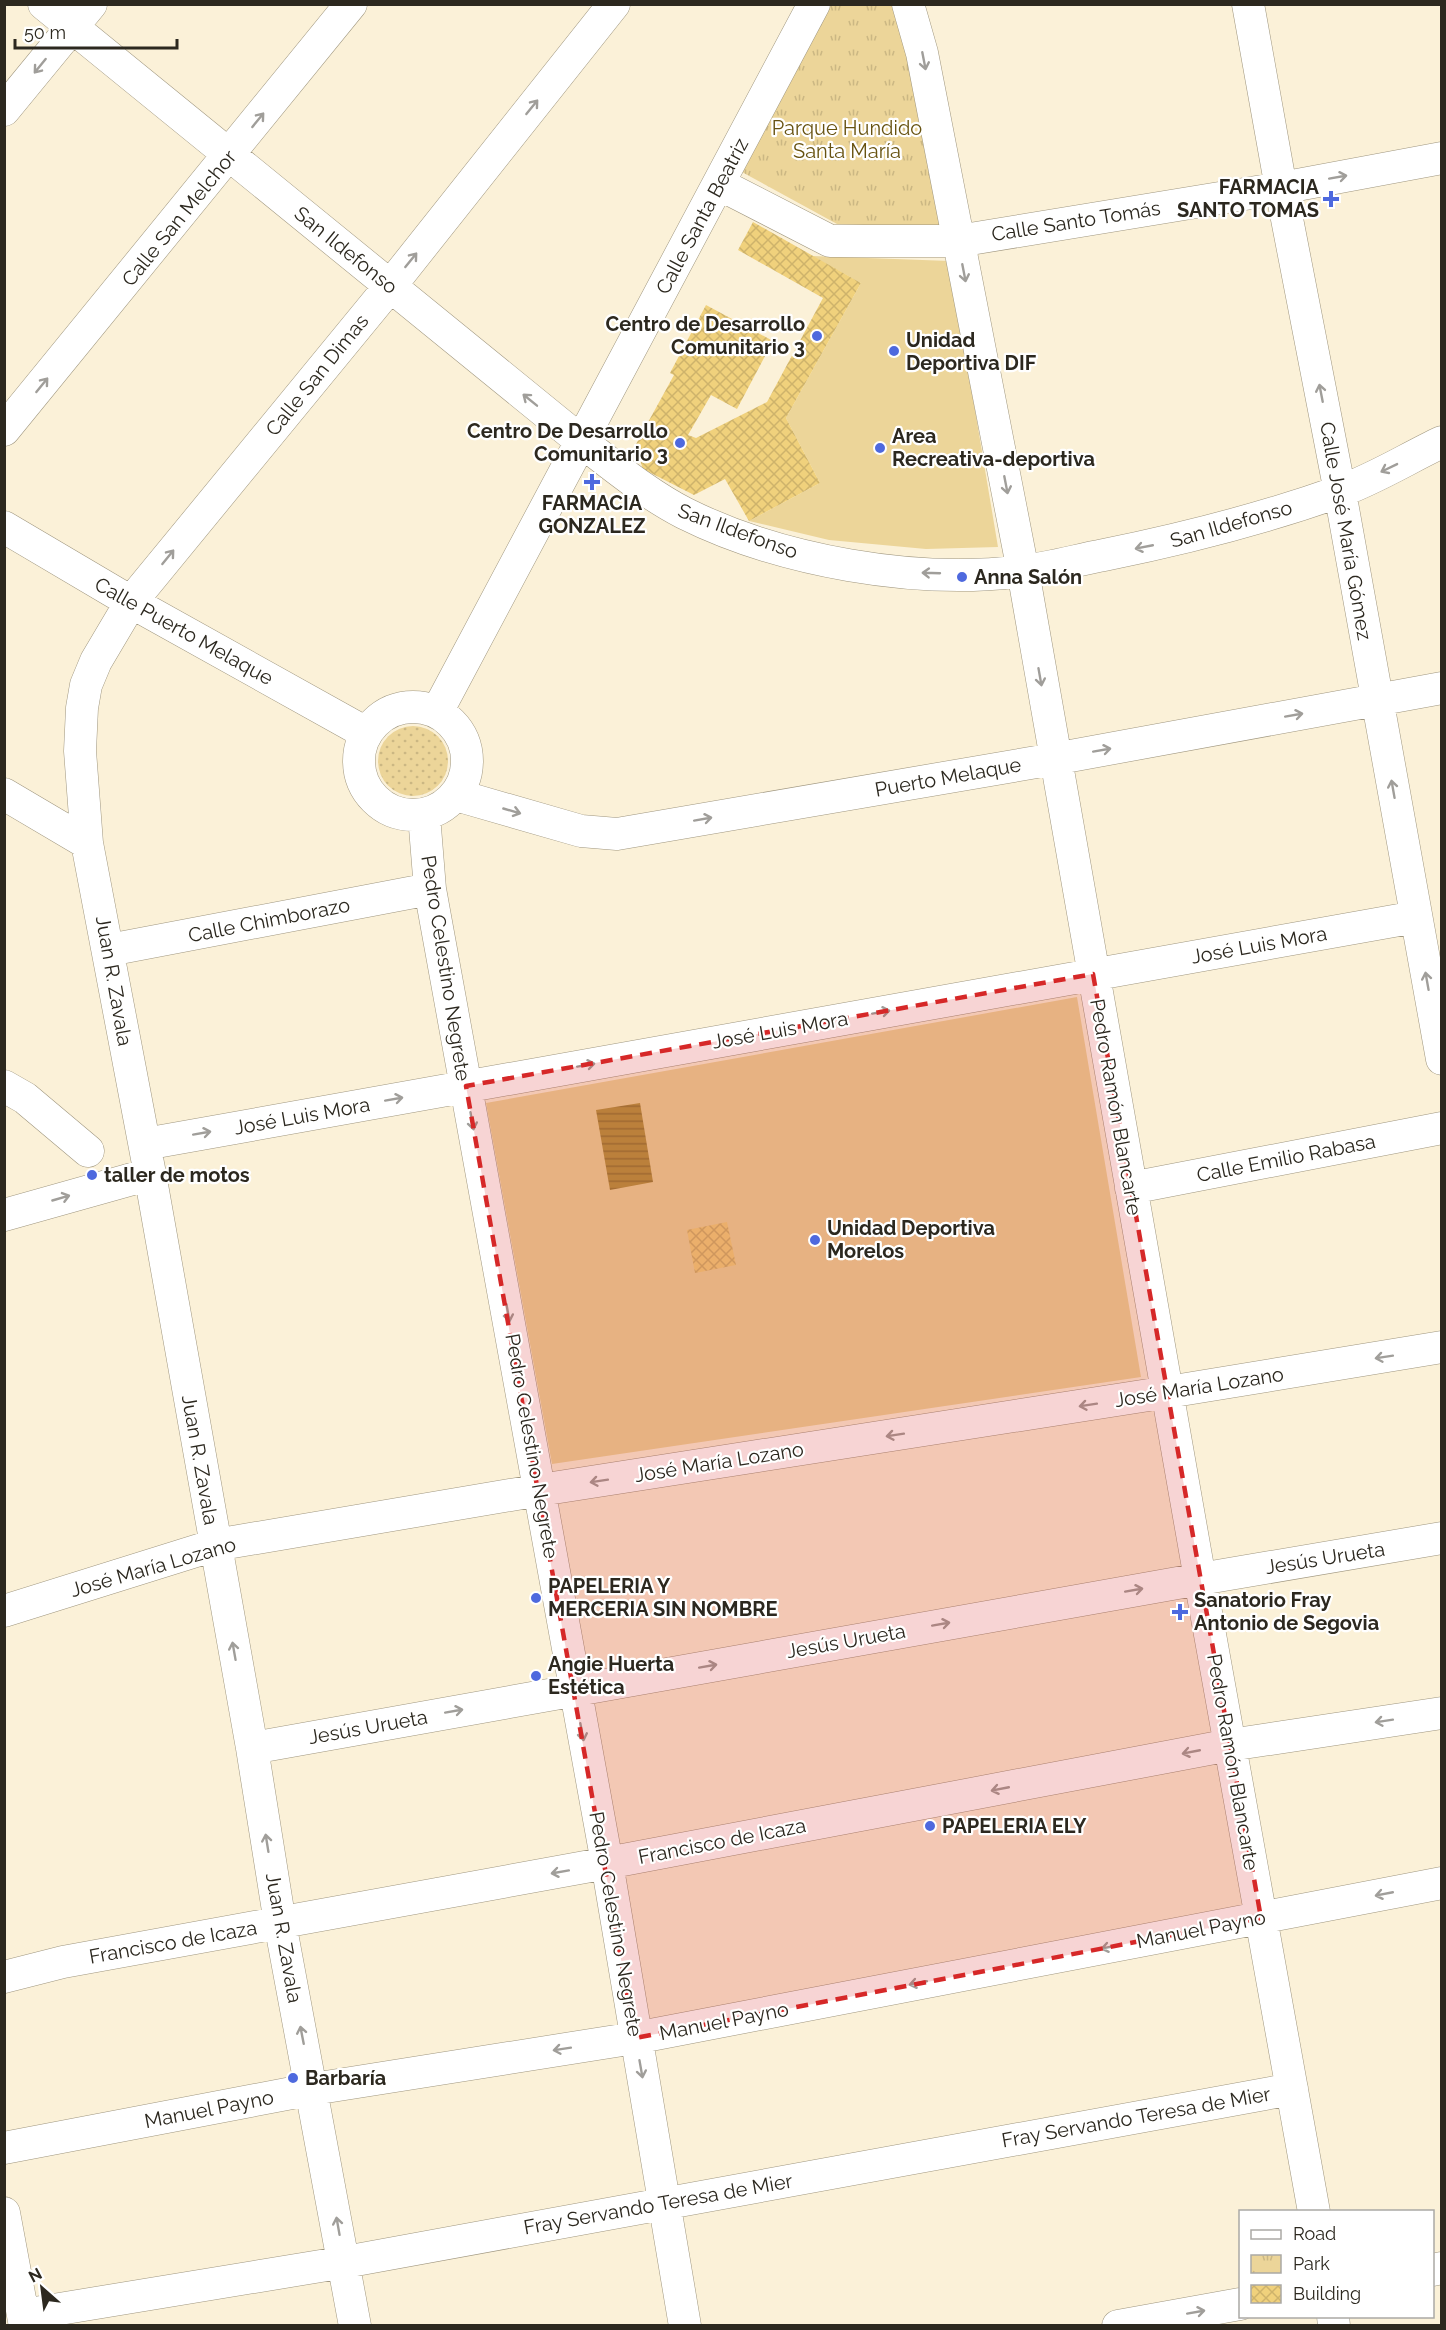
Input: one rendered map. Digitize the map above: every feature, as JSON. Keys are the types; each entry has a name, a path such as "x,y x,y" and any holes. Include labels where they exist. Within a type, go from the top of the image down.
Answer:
{"street":[{"name":"San Ildefonso","path":"44,4 81,16 230,156 582,442 667,504 763,544 813,558 879,570 962,574 1023,571 1190,537 1340,492 1442,442"},
{"name":"Calle San Melchor","path":"4,430 230,156 351,4"},
{"name":"Calle San Dimas","path":"130,602 391,285 614,4"},
{"name":"Calle Santa Beatriz","path":"437,712 814,4"},
{"name":"Pedro Ramón Blancarte","path":"908,4 922,53 1023,571 1054,759 1314,2210"},
{"name":"Calle José María Gómez","path":"1248,4 1340,492 1442,1059"},
{"path":"4,110 81,16"},
{"name":"Calle Santo Tomás","path":"719,184 830,241 958,241 1281,188 1442,158"},
{"name":"Calle Puerto Melaque","path":"4,527 130,602 366,733"},
{"name":"Juan R. Zavala","path":"130,602 96,661 84,696 80,751 87,843 147,1159 252,1748 280,1923 313,2089 355,2325"},
{"name":"Puerto Melaque","path":"456,795 581,831 617,834 1054,759 1442,688"},
{"path":"417,706 437,712 453,723 463,739 468,758 465,777 456,795 436,810 424,814 402,815 383,807 368,792 359,774 359,753 366,733 379,718 397,709 417,706"},
{"path":"4,794 87,843"},
{"name":"Pedro Celestino Negrete","path":"424,814 430,889 607,1863 685,2325"},
{"name":"Calle Chimborazo","path":"109,950 430,889"},
{"name":"José Luis Mora","path":"4,1215 147,1159 466,1086 1416,917"},
{"path":"4,1086 25,1098 88,1151"},
{"name":"Calle Emilio Rabasa","path":"1131,1188 1442,1128"},
{"name":"José María Lozano","path":"4,1611 215,1545 540,1490 1442,1347"},
{"name":"Jesús Urueta","path":"252,1748 574,1689 1442,1538"},
{"name":"Francisco de Icaza","path":"4,1977 63,1962 607,1863 1230,1745 1442,1713"},
{"name":"Manuel Payno","path":"4,2148 313,2089 635,2037 1442,1883"},
{"name":"Fray Servando Teresa de Mier","path":"24,2320 1292,2089"},
{"path":"4,2213 24,2320"},
{"path":"1118,2325 1239,2304"}],"highlighted area":[{"path":"1093,974 1261,1918 635,2038 466,1086"}],"green space":[{"name":"Parque Hundido Santa María","path":"831,5 892,5 910,48 943,228 837,224 740,171"},
{"name":"Unidad Deportiva DIF","path":"812,256 950,261 998,547 926,549 829,540 749,521 820,483 786,418 861,283"},
{"path":"420,726 433,732 442,741 446,747 448,761 446,775 438,786 427,794 406,796 388,786 380,775 378,754 388,736 399,728"},
{"name":"Unidad Deportiva Morelos","path":"1077,997 1141,1377 552,1464 486,1103"}],"shaded area":[{"path":"640,1103 653,1182 610,1190 596,1110"}],"building":[{"name":"Centro de Desarrollo Comunitario 3","path":"753,222 861,283 786,418 820,483 749,521 725,479 694,495 643,469 635,446 674,375 670,373 706,305 773,341 737,409 711,395 688,435 696,438 767,402 823,298 738,250"},
{"path":"727,1222 736,1265 695,1273 687,1230"}],"place":[{"name":"FARMACIA SANTO TOMAS","path":"1331,199"},
{"name":"Centro de Desarrollo Comunitario 3","path":"817,336"},
{"name":"Unidad Deportiva DIF","path":"894,351"},
{"name":"Centro De Desarrollo Comunitario 3","path":"680,443"},
{"name":"Area Recreativa-deportiva","path":"880,448"},
{"name":"FARMACIA GONZALEZ","path":"592,482"},
{"name":"Anna Salón","path":"962,577"},
{"name":"taller de motos","path":"92,1175"},
{"name":"Unidad Deportiva Morelos","path":"815,1240"},
{"name":"PAPELERIA Y MERCERIA SIN NOMBRE","path":"536,1598"},
{"name":"Sanatorio Fray Antonio de Segovia","path":"1180,1612"},
{"name":"Angie Huerta Estética","path":"536,1676"},
{"name":"PAPELERIA ELY","path":"930,1826"},
{"name":"Barbaría","path":"293,2078"}]}
